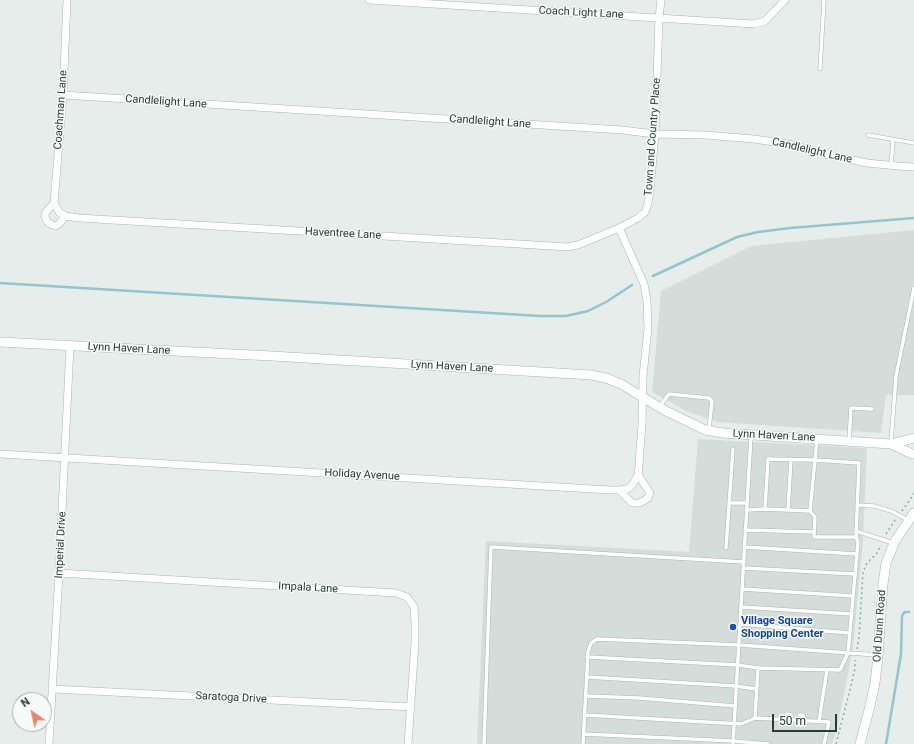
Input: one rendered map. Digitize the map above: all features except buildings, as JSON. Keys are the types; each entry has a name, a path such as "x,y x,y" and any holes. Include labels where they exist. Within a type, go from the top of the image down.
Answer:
{"street":[{"name":"Coachman Lane","path":"54,203 63,95 67,0"},
{"name":"Coach Light Lane","path":"369,0 754,24 765,21 785,0"},
{"name":"Town and Country Place","path":"619,228 638,218 645,212 648,203 655,134 661,0"},
{"name":"Candlelight Lane","path":"63,95 622,130 655,134 705,135 754,139 794,145 815,152 867,163 914,167"},
{"path":"54,203 59,212 65,216 56,226 50,224 46,220 45,216 46,212 54,203"},
{"name":"Haventree Lane","path":"65,216 567,247 578,245 619,228"},
{"path":"619,228 644,284 647,301 648,328 643,376 642,426 638,475 628,489 619,490"},
{"name":"Lynn Haven Lane","path":"0,342 591,375 606,378 621,384 688,422 709,431 891,444 914,438"},
{"name":"Imperial Drive","path":"49,744 70,346"},
{"name":"Lynn Haven Lane","path":"891,444 914,454"},
{"name":"Holiday Avenue","path":"0,454 619,490"},
{"path":"619,490 632,503 640,503 648,498 650,493 638,475"},
{"name":"Old Dunn Road","path":"860,744 875,683 886,563 894,543 914,513"},
{"name":"Impala Lane","path":"59,573 396,593 407,597 414,607 415,624 408,744"},
{"name":"Saratoga Drive","path":"52,689 410,707"}],"lane":[{"path":"820,69 824,0"},
{"path":"868,135 914,143"},
{"path":"891,166 893,140"},
{"path":"891,444 896,376 914,288"},
{"path":"660,407 670,394 709,398 712,401 709,431"},
{"path":"849,441 851,408 872,409"},
{"path":"733,743 751,435"},
{"path":"817,438 810,511 815,518 814,537 856,537"},
{"path":"726,548 733,449"},
{"path":"587,658 738,665 758,668 840,670 848,653 852,614 858,542 856,531 859,463 768,459 765,509"},
{"path":"788,510 791,459"},
{"path":"729,503 747,503"},
{"path":"857,505 891,510 908,521"},
{"path":"746,510 765,509 810,511"},
{"path":"745,530 814,532"},
{"path":"856,531 894,543"},
{"path":"484,744 491,547 744,562"},
{"path":"744,547 857,554"},
{"path":"743,568 855,574"},
{"path":"742,589 853,596"},
{"path":"741,607 852,614"},
{"path":"740,624 850,633"},
{"path":"583,744 587,658 590,645 597,639 739,645 878,656"},
{"path":"755,718 758,668"},
{"path":"819,722 827,670"},
{"path":"587,677 736,686 756,689"},
{"path":"586,696 639,698 735,706"},
{"path":"786,720 787,714 791,715"},
{"path":"799,715 803,715 805,720"},
{"path":"585,716 734,724 741,724 755,718 829,722 824,744"},
{"path":"584,734 768,744"}],"path":[{"path":"904,508 914,493"},
{"path":"888,532 894,522"},
{"path":"858,644 863,572 867,563 880,548"},
{"path":"836,744 855,663"}],"shaded area":[{"path":"914,230 914,395 886,395 881,433 717,422 686,411 652,392 661,291 751,246"},
{"path":"698,439 867,448 863,540 853,648 838,724 832,744 477,744 486,541 689,552"}],"waterway":[{"path":"653,276 737,237 758,232 914,218"},
{"path":"0,283 540,316 566,316 588,311 606,302 632,285"},
{"path":"886,744 901,654 902,616 905,612 909,612"}],"place":[{"name":"Village Square Shopping Center","path":"733,627"}]}
